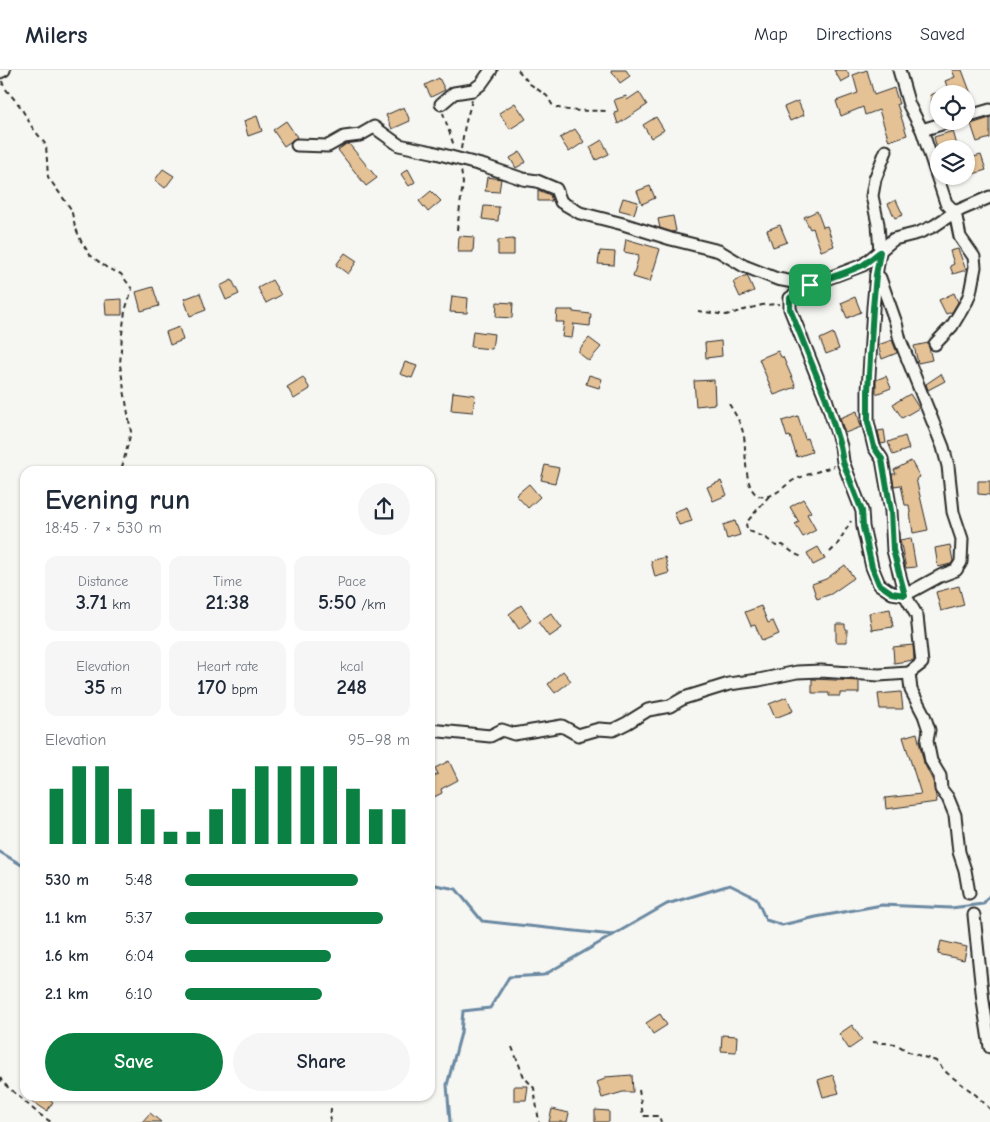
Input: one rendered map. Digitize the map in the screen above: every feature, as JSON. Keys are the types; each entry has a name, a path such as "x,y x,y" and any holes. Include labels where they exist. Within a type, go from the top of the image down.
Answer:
{"street":[{"path":"0,73 4,70"},
{"path":"441,104 454,93 473,90 482,84 491,70"},
{"path":"899,70 909,105 922,130 946,203 954,212 960,236 974,258 975,267 967,301 952,326 935,344"},
{"path":"975,114 990,110"},
{"path":"297,145 328,146 344,137 360,135 374,127 399,145 485,166 523,179 538,181 556,189 561,202 580,213 623,224 671,240 719,251 744,266 777,279 810,285"},
{"path":"922,130 930,128"},
{"path":"435,730 490,736 502,730 514,734 562,726 578,735 599,729 613,730 648,710 670,706 684,698 729,684 797,672 879,675 909,673 922,663 917,616 905,595 893,550 891,511 882,459 874,447 868,422 868,391 876,275 880,252 878,224 872,196 875,179 886,151"},
{"path":"876,275 880,278 902,346 944,447 953,512 962,540 960,562 956,570 933,579 905,595 892,593 879,584 872,567 863,527 862,511 843,462 826,399 790,309 790,298 810,285 863,265 894,239 918,233 934,226 954,212 990,197"},
{"path":"909,673 911,690 924,715 929,730 927,741 931,761 940,776 941,790 948,798 955,815 960,852 969,893"},
{"path":"974,915 990,1047"}],"path":[{"path":"518,70 530,84 547,96 553,106 570,111 606,111"},
{"path":"0,73 4,86 46,144 48,178 71,209 81,241 90,255 107,268 122,274 132,289 125,311 120,365 131,432 122,466"},
{"path":"459,159 473,90"},
{"path":"698,311 726,315 762,305 778,305 790,298"},
{"path":"730,404 743,432 746,447 747,480 753,491 762,497 769,496"},
{"path":"802,557 783,545 776,546 766,538 747,530 746,523 769,496 792,481 843,462"},
{"path":"830,552 837,545 855,516 862,511"},
{"path":"873,1042 896,1044 909,1052 936,1061 947,1073 971,1091 990,1109"},
{"path":"512,1047 524,1077 534,1088 539,1122"},
{"path":"0,1077 2,1082 20,1098"},
{"path":"639,1090 643,1116 659,1116 661,1122"},
{"path":"24,1101 51,1122"},
{"path":"330,1122 331,1108"}],"building":[{"path":"611,70 626,70 630,76 620,83"},
{"path":"834,70 846,70 850,77 841,82"},
{"path":"867,70 874,95 894,88 907,135 889,141 879,110 865,115 863,107 841,116 836,101 858,93 853,75"},
{"path":"952,70 962,70 968,85 947,85 945,81 955,77"},
{"path":"439,78 445,90 431,97 425,85"},
{"path":"639,92 647,105 618,124 614,112 618,111 614,100 626,96 627,100"},
{"path":"798,101 804,115 790,121 784,107"},
{"path":"515,103 526,119 510,129 499,113"},
{"path":"404,107 410,121 392,129 386,115"},
{"path":"257,116 262,131 248,136 244,121"},
{"path":"656,117 664,130 651,138 643,125"},
{"path":"990,118 990,138 977,142 973,130 975,130 975,123"},
{"path":"286,121 297,137 284,146 273,130"},
{"path":"575,129 584,142 569,152 560,138"},
{"path":"953,131 956,140 935,140 934,137"},
{"path":"602,140 609,154 596,160 590,147"},
{"path":"349,144 377,178 366,186 338,150"},
{"path":"520,152 526,162 516,168 510,158"},
{"path":"981,155 986,170 975,173 975,157"},
{"path":"163,169 174,176 165,188 155,180"},
{"path":"408,169 415,182 409,186 401,174"},
{"path":"487,177 501,179 499,192 485,191"},
{"path":"650,186 655,198 642,204 637,191"},
{"path":"538,190 550,195 552,201 538,201"},
{"path":"431,191 441,201 428,212 419,201"},
{"path":"623,198 638,202 634,214 619,210"},
{"path":"896,200 903,215 895,218 888,204"},
{"path":"484,206 499,207 498,221 482,219"},
{"path":"817,211 823,227 827,226 834,246 821,251 813,228 810,229 804,217"},
{"path":"673,216 676,231 672,232 660,228 658,219"},
{"path":"780,225 787,242 773,247 767,230"},
{"path":"459,236 474,237 473,252 458,252"},
{"path":"514,239 514,255 498,255 498,240"},
{"path":"626,239 660,249 650,282 633,277 639,255 624,252"},
{"path":"958,249 966,270 953,274 950,266 954,264 950,251"},
{"path":"600,251 615,252 614,265 598,264"},
{"path":"345,253 357,261 348,274 336,265"},
{"path":"747,275 754,291 740,297 733,282"},
{"path":"232,280 239,294 226,300 220,286"},
{"path":"272,280 281,295 266,303 258,288"},
{"path":"153,287 159,306 141,311 136,292"},
{"path":"200,293 206,310 190,316 184,299"},
{"path":"954,293 958,302 952,312 946,314 939,300"},
{"path":"452,296 468,298 467,313 450,312"},
{"path":"855,297 861,312 847,318 841,303"},
{"path":"122,299 122,315 106,315 105,300"},
{"path":"497,302 513,303 512,318 496,317"},
{"path":"557,310 573,310 573,312 591,314 590,326 573,324 572,338 562,337 564,322 556,322"},
{"path":"179,327 183,340 170,345 166,332"},
{"path":"473,331 494,334 492,349 471,347"},
{"path":"833,333 839,349 826,354 820,339"},
{"path":"589,338 601,347 589,361 579,353 579,350"},
{"path":"892,340 897,353 882,359 878,345"},
{"path":"721,341 722,356 706,358 705,343"},
{"path":"928,343 932,360 918,363 914,346"},
{"path":"778,351 781,357 783,357 796,387 774,395 759,359"},
{"path":"405,362 417,366 412,378 400,374"},
{"path":"941,374 945,381 928,390 926,384"},
{"path":"589,375 602,379 599,388 586,384"},
{"path":"886,376 891,388 876,394 876,380"},
{"path":"303,377 310,389 294,399 287,387"},
{"path":"714,380 715,404 696,406 694,381"},
{"path":"453,392 475,395 473,412 451,410"},
{"path":"910,394 919,408 902,418 893,404"},
{"path":"857,411 861,427 845,433 840,418"},
{"path":"798,416 805,439 807,438 812,452 797,457 790,436 787,437 782,421"},
{"path":"884,430 886,443 881,444 878,431"},
{"path":"905,436 909,449 893,455 888,442"},
{"path":"911,461 920,477 916,479 928,530 913,533 909,505 905,505 901,485 894,486 892,474 896,474 894,470"},
{"path":"545,465 559,468 555,483 541,480"},
{"path":"721,481 727,495 713,501 707,487"},
{"path":"978,481 990,481 990,495 978,494"},
{"path":"529,484 540,497 528,508 516,495"},
{"path":"803,499 811,512 807,514 816,530 803,537 795,524 799,522 790,507"},
{"path":"687,507 692,521 679,525 674,512"},
{"path":"735,521 740,535 727,539 723,525"},
{"path":"911,538 916,567 906,568 900,540"},
{"path":"950,545 953,561 951,564 938,567 935,548"},
{"path":"818,547 825,559 813,565 807,553"},
{"path":"665,557 669,573 655,577 651,561"},
{"path":"845,565 854,578 831,594 817,599 812,584 826,579"},
{"path":"959,586 964,605 941,611 936,592"},
{"path":"521,605 531,620 519,629 509,614"},
{"path":"761,606 768,623 773,621 779,634 762,641 755,625 751,626 745,612"},
{"path":"890,609 893,627 872,630 869,613"},
{"path":"551,613 562,628 549,637 538,622"},
{"path":"836,624 845,624 847,642 836,642"},
{"path":"913,645 914,660 894,663 893,647"},
{"path":"563,671 571,681 555,693 548,684"},
{"path":"812,679 859,681 859,693 840,693 840,696 829,696 829,693 812,693"},
{"path":"901,692 903,709 880,709 878,694"},
{"path":"787,697 793,711 775,718 769,704"},
{"path":"917,733 924,763 933,781 937,802 886,809 885,798 921,794 903,737"},
{"path":"449,761 458,780 441,789 442,793 435,796 435,776 438,774 435,768"},
{"path":"941,941 967,947 964,960 938,954"},
{"path":"660,1014 667,1025 653,1034 646,1023"},
{"path":"852,1025 862,1040 849,1049 839,1034"},
{"path":"722,1035 737,1036 736,1052 721,1051"},
{"path":"632,1075 633,1092 623,1092 602,1098 597,1082 605,1079 605,1077"},
{"path":"833,1075 839,1093 823,1097 818,1080"},
{"path":"514,1086 528,1086 526,1100 514,1100"},
{"path":"32,1101 53,1102 47,1111"},
{"path":"552,1109 569,1113 567,1122 549,1122"},
{"path":"595,1110 609,1111 609,1122 595,1122"},
{"path":"150,1113 161,1122 142,1122"}],"waterway":[{"path":"0,852 20,864"},
{"path":"435,885 456,889 482,921 613,935 667,904 730,885 756,898 766,920 782,925 882,905 951,908 983,904 990,895"},
{"path":"450,1122 447,1085 461,1033 463,1011 490,1008 509,977 544,975 613,935"}],"route":[{"path":"880,252 873,308 868,422 874,447 882,459 891,511 893,550 905,595 892,593 879,584 872,567 863,527 862,511 856,492 843,462 826,399 790,309 790,298 810,285 863,265 880,252"}]}
